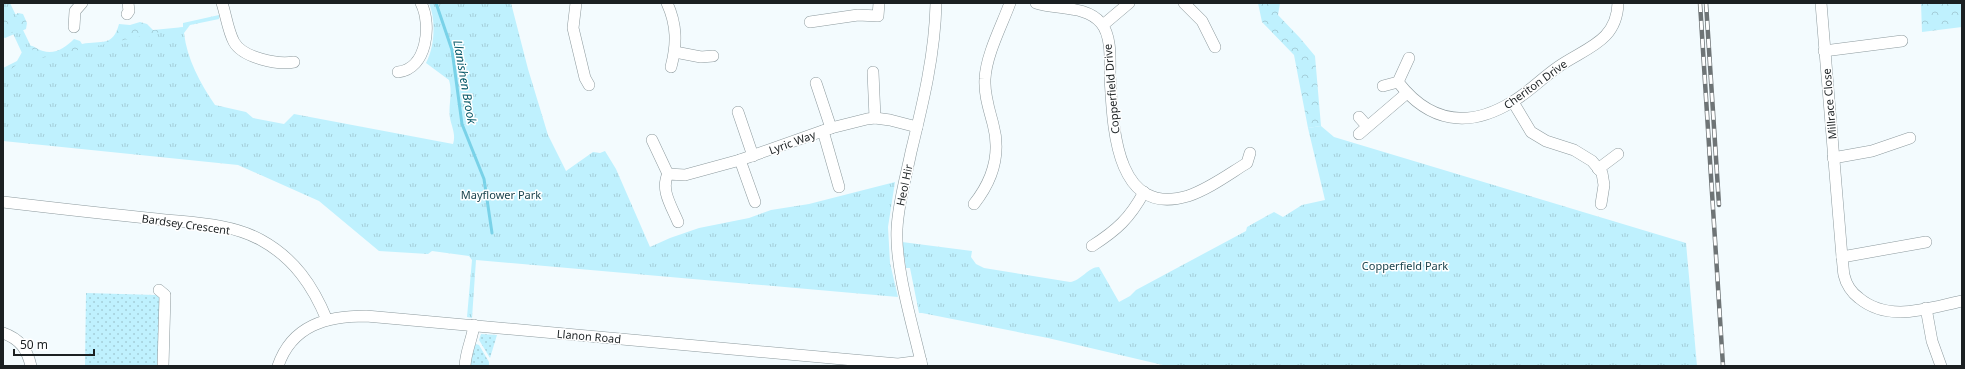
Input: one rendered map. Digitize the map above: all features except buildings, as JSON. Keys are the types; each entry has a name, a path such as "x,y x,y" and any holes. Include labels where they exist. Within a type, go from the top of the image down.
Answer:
{"street":[{"path":"74,26 74,11 82,3"},
{"path":"222,3 232,35 239,48 266,61 286,64 294,62"},
{"path":"398,72 409,70 413,67 423,50 426,28 421,3"},
{"path":"576,3 573,28 585,78 589,85"},
{"path":"667,3 676,28 675,52 671,67"},
{"path":"810,22 858,15 878,16 879,3"},
{"name":"Heol Hir","path":"922,364 901,274 896,230 898,213 932,51 936,3"},
{"path":"974,204 988,184 996,159 996,136 986,96 984,77 990,56 1010,3"},
{"path":"1036,3 1052,8 1084,12 1098,19 1103,25 1129,3"},
{"path":"1184,3 1202,21 1215,47"},
{"name":"Cheriton Drive","path":"1398,82 1407,93 1428,110 1452,119 1476,118 1498,110 1513,102 1540,80 1571,58 1601,42 1611,29 1617,16 1618,3"},
{"name":"Millrace Close","path":"1821,3 1844,276 1855,295 1864,302 1875,308 1897,313 1962,301"},
{"name":"Copperfield Drive","path":"1103,25 1109,53 1113,125 1117,146 1127,174 1144,192"},
{"path":"1824,51 1902,41"},
{"path":"675,52 701,57 713,56"},
{"path":"1383,86 1398,82 1409,58"},
{"path":"874,72 875,118"},
{"path":"816,83 839,187"},
{"path":"1359,116 1363,130 1407,93"},
{"path":"1513,102 1531,132 1546,141 1574,150 1592,161 1602,173 1604,185 1601,204"},
{"path":"738,112 753,156"},
{"name":"Lyric Way","path":"668,174 685,175 753,156 827,130 875,118 917,127"},
{"path":"1833,158 1872,151 1910,138"},
{"path":"652,140 668,174 665,180 665,191 678,222"},
{"path":"1092,246 1112,232 1128,218 1144,192 1152,196 1168,198 1194,194 1247,163 1250,153"},
{"path":"1598,169 1618,154"},
{"path":"740,160 755,202"},
{"name":"Bardsey Crescent","path":"3,202 201,224 249,234 271,246 301,272 314,292 327,320"},
{"path":"1842,257 1926,242"},
{"path":"160,290 165,295 163,366"},
{"path":"1926,308 1932,340 1942,366"},
{"name":"Llanon Road","path":"278,366 287,346 296,336 314,325 327,320 354,316 373,316 898,364 922,364"},
{"path":"465,366 466,351 472,338 474,325"},
{"path":"3,333 19,341 24,346 31,366"}],"green space":[{"path":"3,3 13,16 18,13 23,14 27,23 26,29 5,38 3,37"},
{"name":"Mayflower Park","path":"3,3 10,3 37,59 183,27 183,23 219,15 219,19 190,25 184,33 191,61 204,88 215,105 246,112 253,118 284,124 294,114 453,144 454,134 450,118 451,90 449,80 426,63 431,49 434,33 433,17 429,3 511,3 528,69 548,135 566,171 593,152 600,153 605,151 616,169 650,247 699,228 749,218 771,210 809,204 895,182 888,227 890,263 898,297 476,260 472,318 467,317 472,260 469,256 432,251 428,254 379,251 319,201 238,165 3,141 3,73 16,66 22,53 3,12"},
{"path":"1258,3 1280,3 1278,15 1315,56 1321,126 1308,128 1294,55 1262,22"},
{"path":"1921,3 1962,3 1962,27 1922,32"},
{"path":"140,22 147,24 153,30 184,27 3,97 3,68 17,61 26,45 43,51 52,52 64,47 74,39 80,41 82,44 106,41 114,36 119,24 130,25"},
{"name":"Copperfield Park","path":"1321,126 1334,137 1686,243 1697,366 1167,366 1048,338 919,313 910,268 906,268 902,242 972,251 971,257 976,264 984,268 1070,282 1078,279 1091,269 1099,267 1119,302 1130,296 1136,290 1246,231 1247,227 1274,212 1283,217 1302,205 1325,200 1308,128"},
{"path":"86,293 156,295 160,298 160,366 85,366"},
{"path":"481,334 497,335 490,358 479,340"},
{"path":"476,344 479,345 489,362 489,366 470,366 472,350"}],"waterway":[{"name":"Llanishen Brook","path":"436,3 452,50 462,124 484,179 492,233"}],"railway":[{"path":"1700,3 1723,366"},
{"path":"1706,3 1719,205"}]}
